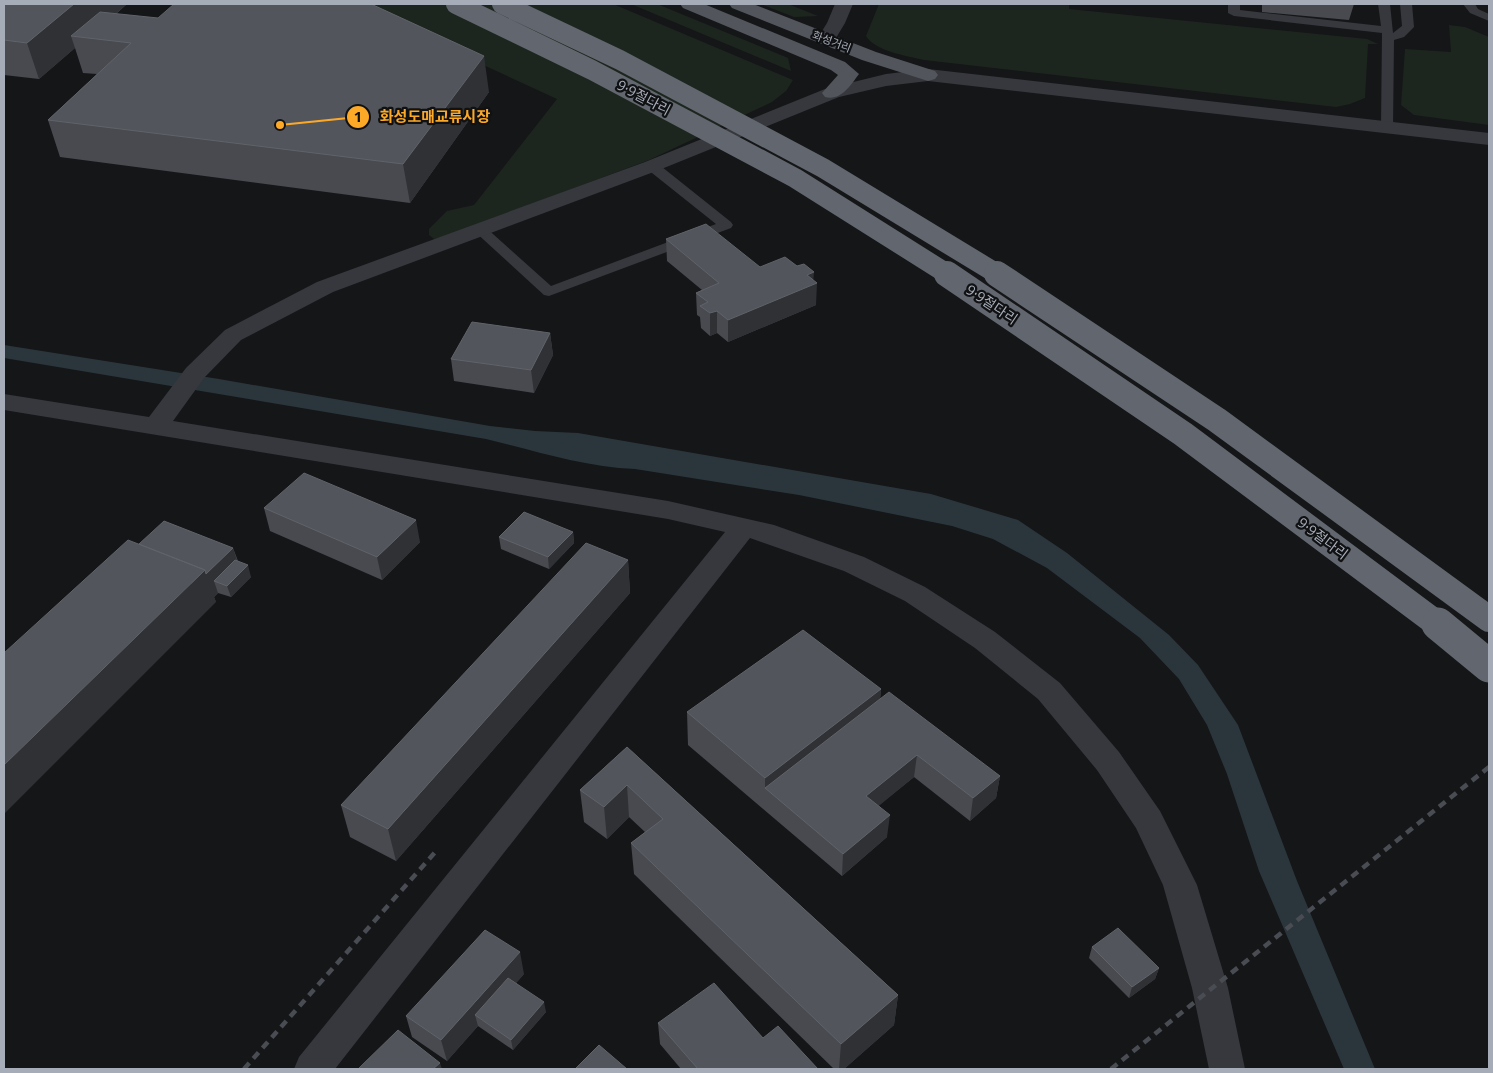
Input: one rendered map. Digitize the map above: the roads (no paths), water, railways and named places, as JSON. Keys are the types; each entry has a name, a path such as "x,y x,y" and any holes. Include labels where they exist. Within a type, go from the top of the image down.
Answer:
{"highway":[{"name":"9·9절다리","path":"456,4 592,70 795,178 955,279 1183,434 1434,621 1489,666"},
{"name":"9·9절다리","path":"502,4 620,60 822,168 987,267 1217,420 1489,620"}],"main road":[{"name":"화성거리","path":"689,4 838,66 849,74 832,94"},
{"name":"화성거리","path":"738,4 826,39 928,75"}],"street":[{"path":"826,39 836,23 844,4"},
{"path":"156,426 195,373 233,335 325,286 652,166 832,94 886,80 928,75 1489,139"},
{"path":"4,402 668,510 764,532 854,564 915,594 985,640 1049,691 1108,761 1148,820 1180,885 1210,988 1227,1069"},
{"path":"312,1069 744,527"}],"lane":[{"path":"1234,4 1234,13 1388,34 1405,32 1408,27 1406,4"},
{"path":"1384,4 1388,34 1387,127"},
{"path":"1469,4 1474,12 1489,18"},
{"path":"479,230 549,292 726,225 652,166"}],"railway":[{"path":"1111,1069 1489,767"},
{"path":"244,1069 437,850"}],"place":[{"name":"화성도매교류시장","path":"280,125"}]}
